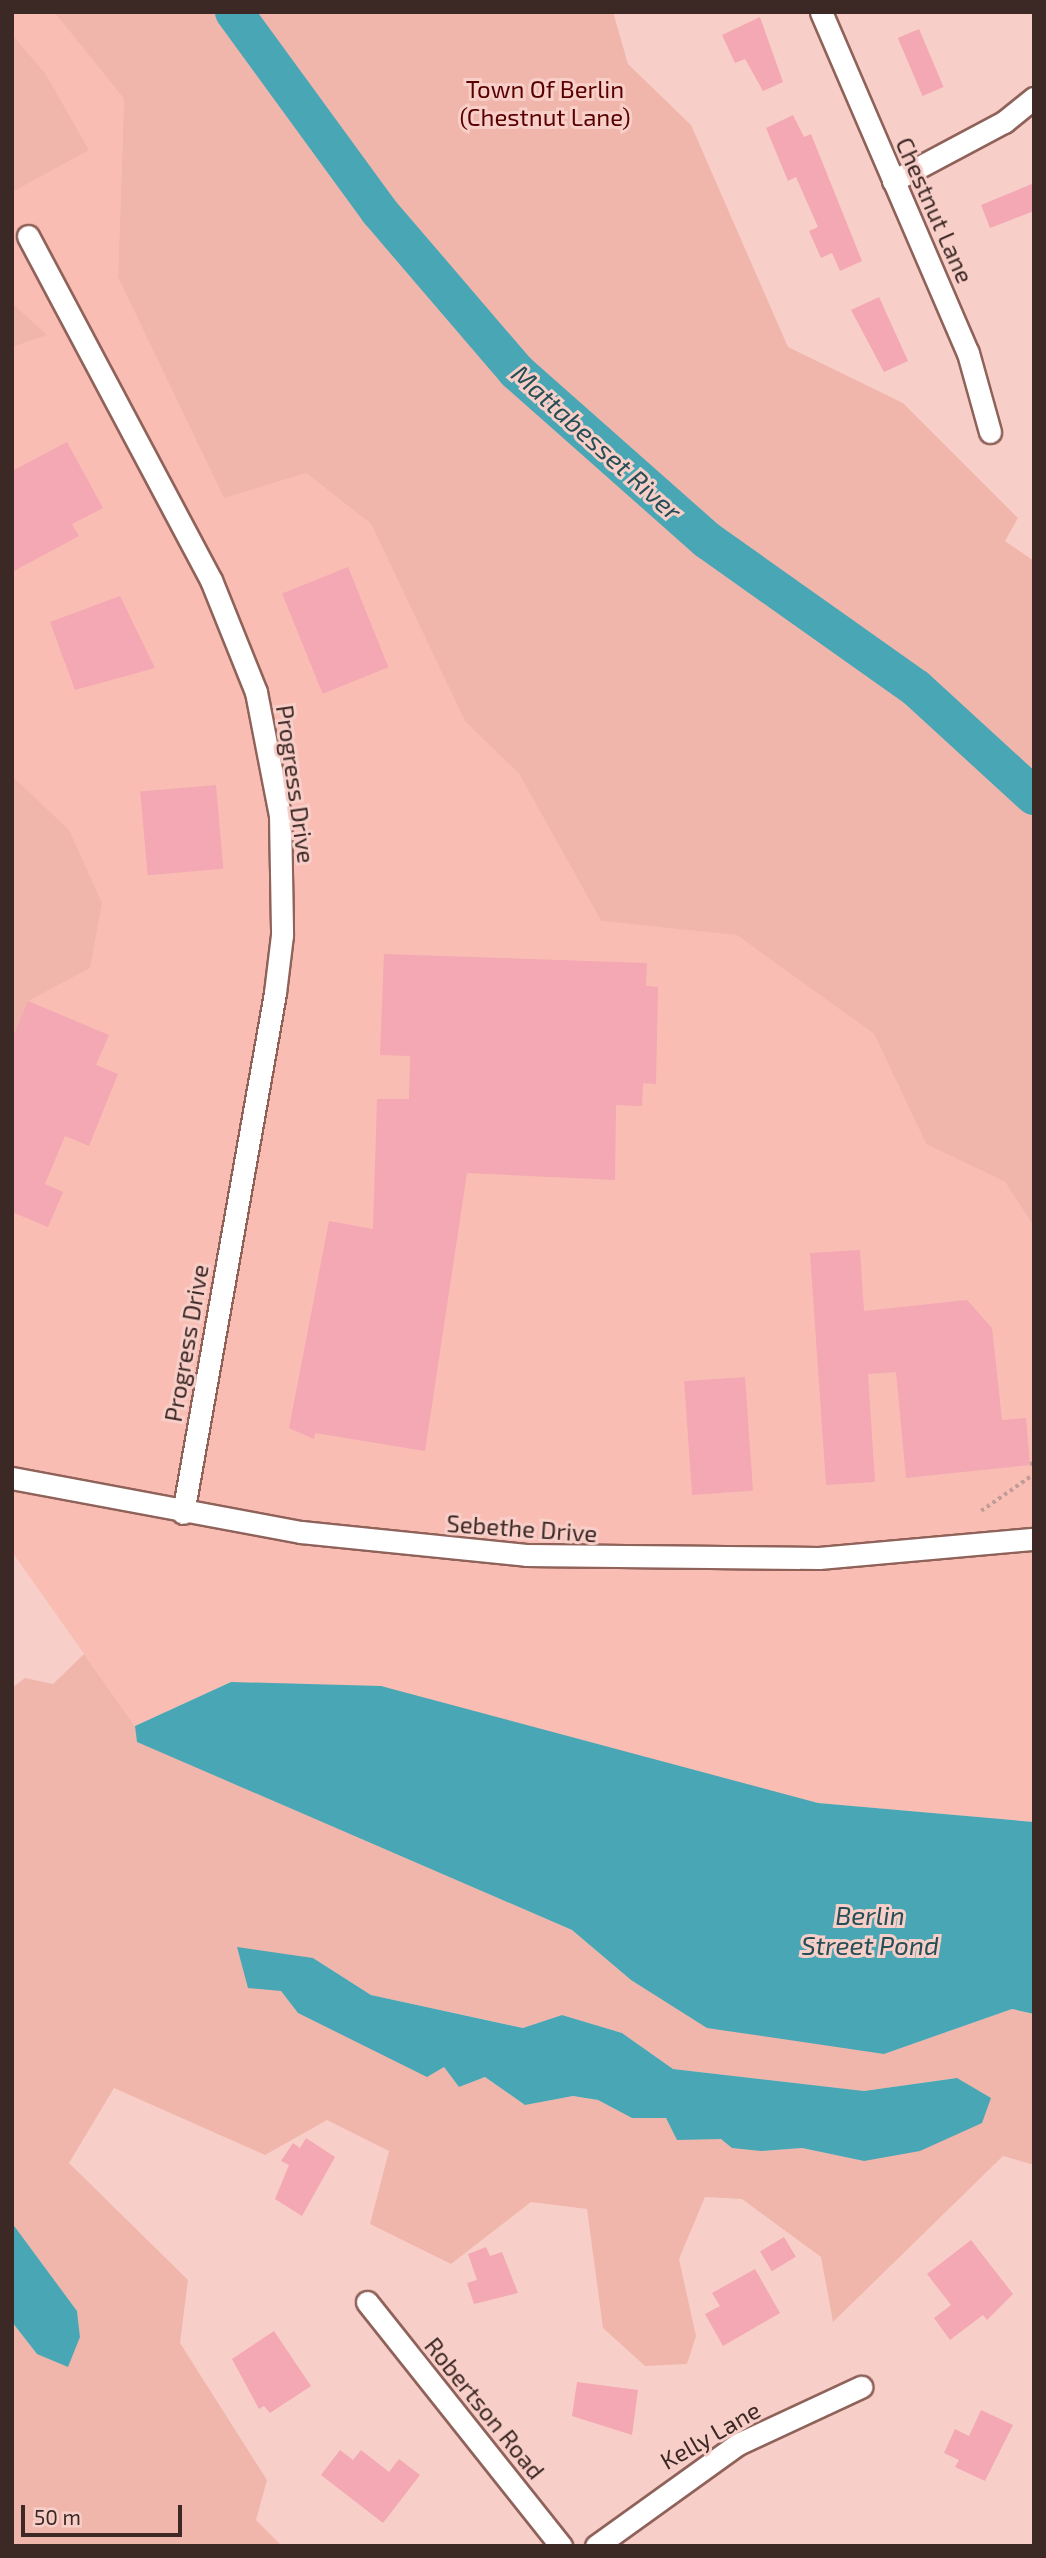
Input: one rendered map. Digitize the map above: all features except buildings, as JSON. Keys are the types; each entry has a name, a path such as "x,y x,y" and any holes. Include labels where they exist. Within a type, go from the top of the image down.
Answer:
{"street":[{"name":"Chestnut Lane","path":"821,12 968,353 990,432"},
{"path":"893,181 1004,122 1034,98"},
{"name":"Progress Drive","path":"28,236 216,590 256,692 280,815 283,911 275,993 183,1513"},
{"name":"Sebethe Drive","path":"12,1478 183,1513 423,1548 619,1560 827,1558 1034,1539"},
{"name":"Robertson Road","path":"367,2302 561,2546"},
{"name":"Kelly Lane","path":"596,2546 738,2444 861,2387"}],"path":[{"path":"981,1511 1034,1474"}],"shaded area":[{"path":"12,12 54,12 124,99 118,277 306,473 371,524 465,720 519,774 601,921 737,934 874,1034 926,1144 1005,1182 1034,1227 1034,1822 818,1803 608,1752 231,1682 135,1726 12,1552"}],"green space":[{"name":"Town Of Berlin (Chestnut Lane)","path":"54,12 613,12 628,64 691,125 788,347 903,403 1018,518 1005,541 1034,561 1034,1227 1005,1182 926,1144 874,1034 737,935 601,921 519,774 465,721 371,524 306,473 224,498 118,277 124,99"},
{"path":"12,35 45,73 89,150 12,192"},
{"path":"12,303 47,335 12,347"},
{"path":"12,776 69,830 102,903 90,968 28,1001 12,1039"},
{"path":"84,1654 135,1726 138,1742 572,1930 631,1980 884,2054 1012,2009 1034,2014 1034,2165 1003,2156 833,2322 821,2257 742,2199 705,2197 679,2259 696,2336 687,2364 645,2366 603,2328 587,2209 531,2202 451,2264 370,2224 389,2151 327,2120 265,2155 114,2088 69,2163 188,2280 180,2343 267,2480 256,2520 282,2546 12,2546 12,2322 37,2354 80,2337 77,2311 12,2223 12,1688 25,1678 53,1684","holes":["313,1958 371,1995 524,2028 562,2015 622,2033 673,2069 864,2091 957,2078 864,2161 802,2148 761,2151 721,2139 678,2139 666,2118 632,2118 598,2100 573,2096 525,2105 485,2077 459,2087 444,2067 298,2013 281,1991"]}],"water":[{"name":"Berlin Street Pond","path":"231,1682 381,1686 818,1803 1034,1822 1034,2014 1012,2009 884,2054 707,2028 631,1980 572,1930 137,1742 135,1726"},
{"path":"237,1947 313,1958 371,1995 523,2028 562,2015 622,2033 673,2069 864,2091 957,2078 991,2098 982,2123 920,2151 864,2161 802,2148 761,2151 732,2148 721,2139 677,2140 666,2118 632,2118 598,2100 573,2096 525,2105 485,2077 459,2087 444,2067 427,2077 298,2013 281,1991 248,1988"},
{"path":"12,2223 77,2311 80,2337 68,2367 37,2354 12,2322"}],"waterway":[{"name":"Mattabesset River","path":"234,12 379,211 516,371 707,540 916,688 1034,796"}]}
